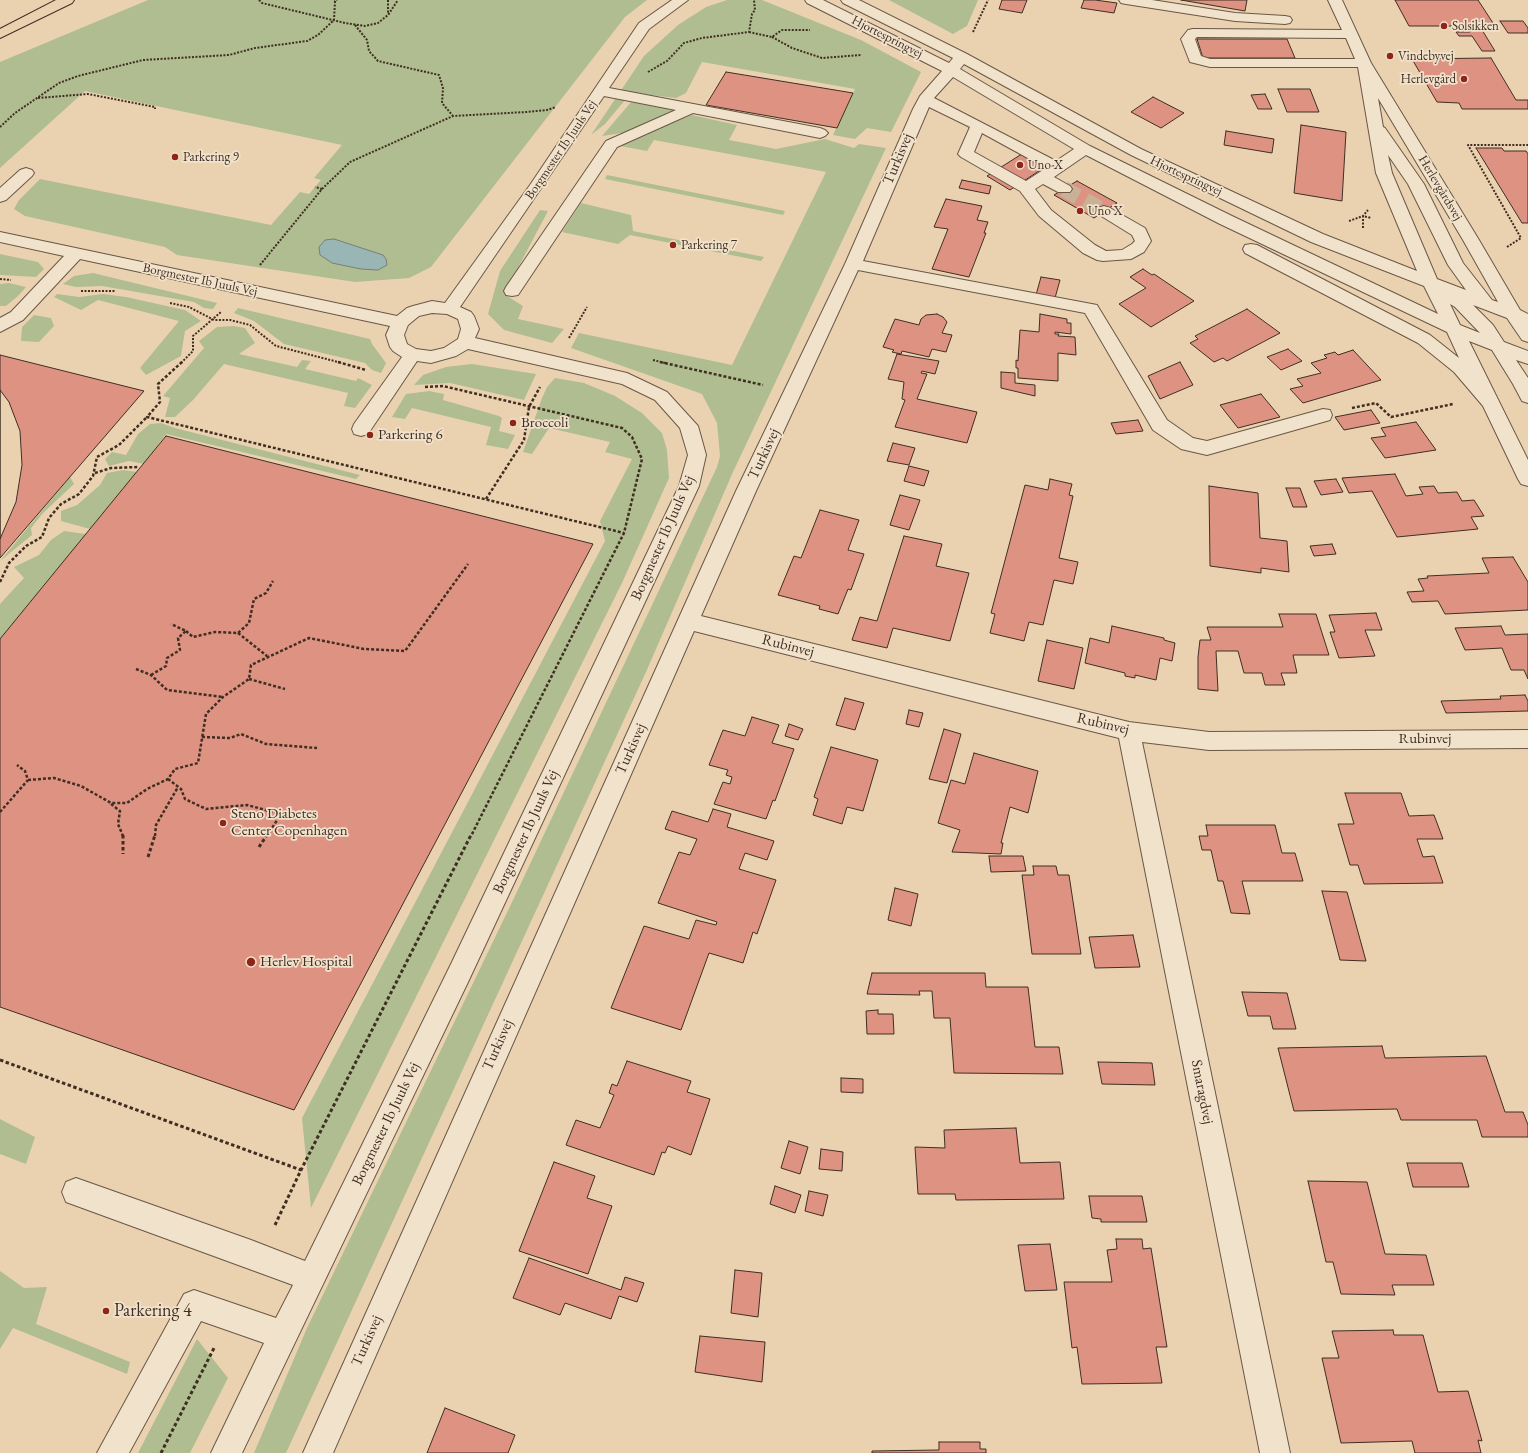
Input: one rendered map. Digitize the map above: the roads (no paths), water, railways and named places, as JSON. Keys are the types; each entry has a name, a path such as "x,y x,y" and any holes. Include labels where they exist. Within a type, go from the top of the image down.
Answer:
{"main road":[{"path":"0,25 59,0"},
{"path":"0,34 67,0"}],"street":[{"name":"Borgmester Ib Juuls Vej","path":"450,309 536,187 644,26 681,0"},
{"name":"Hjortespringvej","path":"812,0 894,40 956,63 1136,152 1317,238 1486,304"},
{"name":"Hjortespringvej","path":"848,0 956,63 1085,149 1226,220 1452,328 1528,358"},
{"path":"1126,0 1235,18 1349,29"},
{"name":"Herlevgårdsvej","path":"1335,0 1364,63 1471,240 1516,319"},
{"path":"1349,29 1193,33 1188,39 1195,59 1210,63 1364,63"},
{"name":"Turkisvej","path":"318,1453 688,621 853,264 925,99 956,63"},
{"name":"Herlevgårdsvej","path":"1364,63 1384,173 1431,283 1492,406"},
{"path":"600,92 820,133"},
{"path":"925,99 978,125 1057,168"},
{"path":"512,291 611,144 690,109"},
{"path":"1375,123 1416,184 1456,265 1486,304 1516,319 1528,336"},
{"path":"978,125 966,154 1026,188 1045,213 1089,249 1103,256 1125,255 1138,248 1143,241 1139,232 1104,211"},
{"path":"1026,188 1085,149 1233,240 1424,339 1460,368 1492,406 1528,479"},
{"path":"0,198 26,173"},
{"path":"1043,177 1064,189"},
{"name":"Borgmester Ib Juuls Vej","path":"0,238 400,322"},
{"path":"0,326 17,316 75,254"},
{"path":"853,264 1091,309 1160,425 1188,444 1207,448 1323,414"},
{"path":"1431,283 1461,303 1487,330 1500,348 1528,397"},
{"path":"432,307 450,309 465,316 470,328 465,342 450,352 431,357 412,355 399,347 395,335 400,322 414,312 432,307"},
{"path":"1452,328 1487,330 1516,319"},
{"path":"1516,319 1528,341"},
{"name":"Borgmester Ib Juuls Vej","path":"226,1453 463,965 689,486 698,454 689,426 661,396 627,379 554,361 465,342"},
{"path":"361,429 412,355"},
{"name":"Rubinvej","path":"688,621 1129,731 1209,741 1528,739"},
{"name":"Smaragdvej","path":"1129,731 1275,1453"},
{"path":"76,1192 311,1278"},
{"path":"112,1453 194,1304 283,1335"}],"water":[{"path":"334,239 383,255 386,259 387,265 378,270 361,269 332,263 320,255 319,247 325,240"}],"tunnel":[{"path":"1064,189 1104,211"}],"place":[{"name":"Solsikken","path":"1444,26"},
{"name":"Vindebyvej","path":"1390,56"},
{"name":"Herlevgård","path":"1464,79"},
{"name":"Parkering 9","path":"175,157"},
{"name":"Uno-X","path":"1020,165"},
{"name":"Uno X","path":"1080,211"},
{"name":"Parkering 7","path":"673,245"},
{"name":"Broccoli","path":"513,423"},
{"name":"Parkering 6","path":"370,435"},
{"name":"Steno Diabetes Center Copenhagen","path":"223,823"},
{"name":"Herlev Hospital","path":"251,962"},
{"name":"Parkering 4","path":"106,1311"}]}
